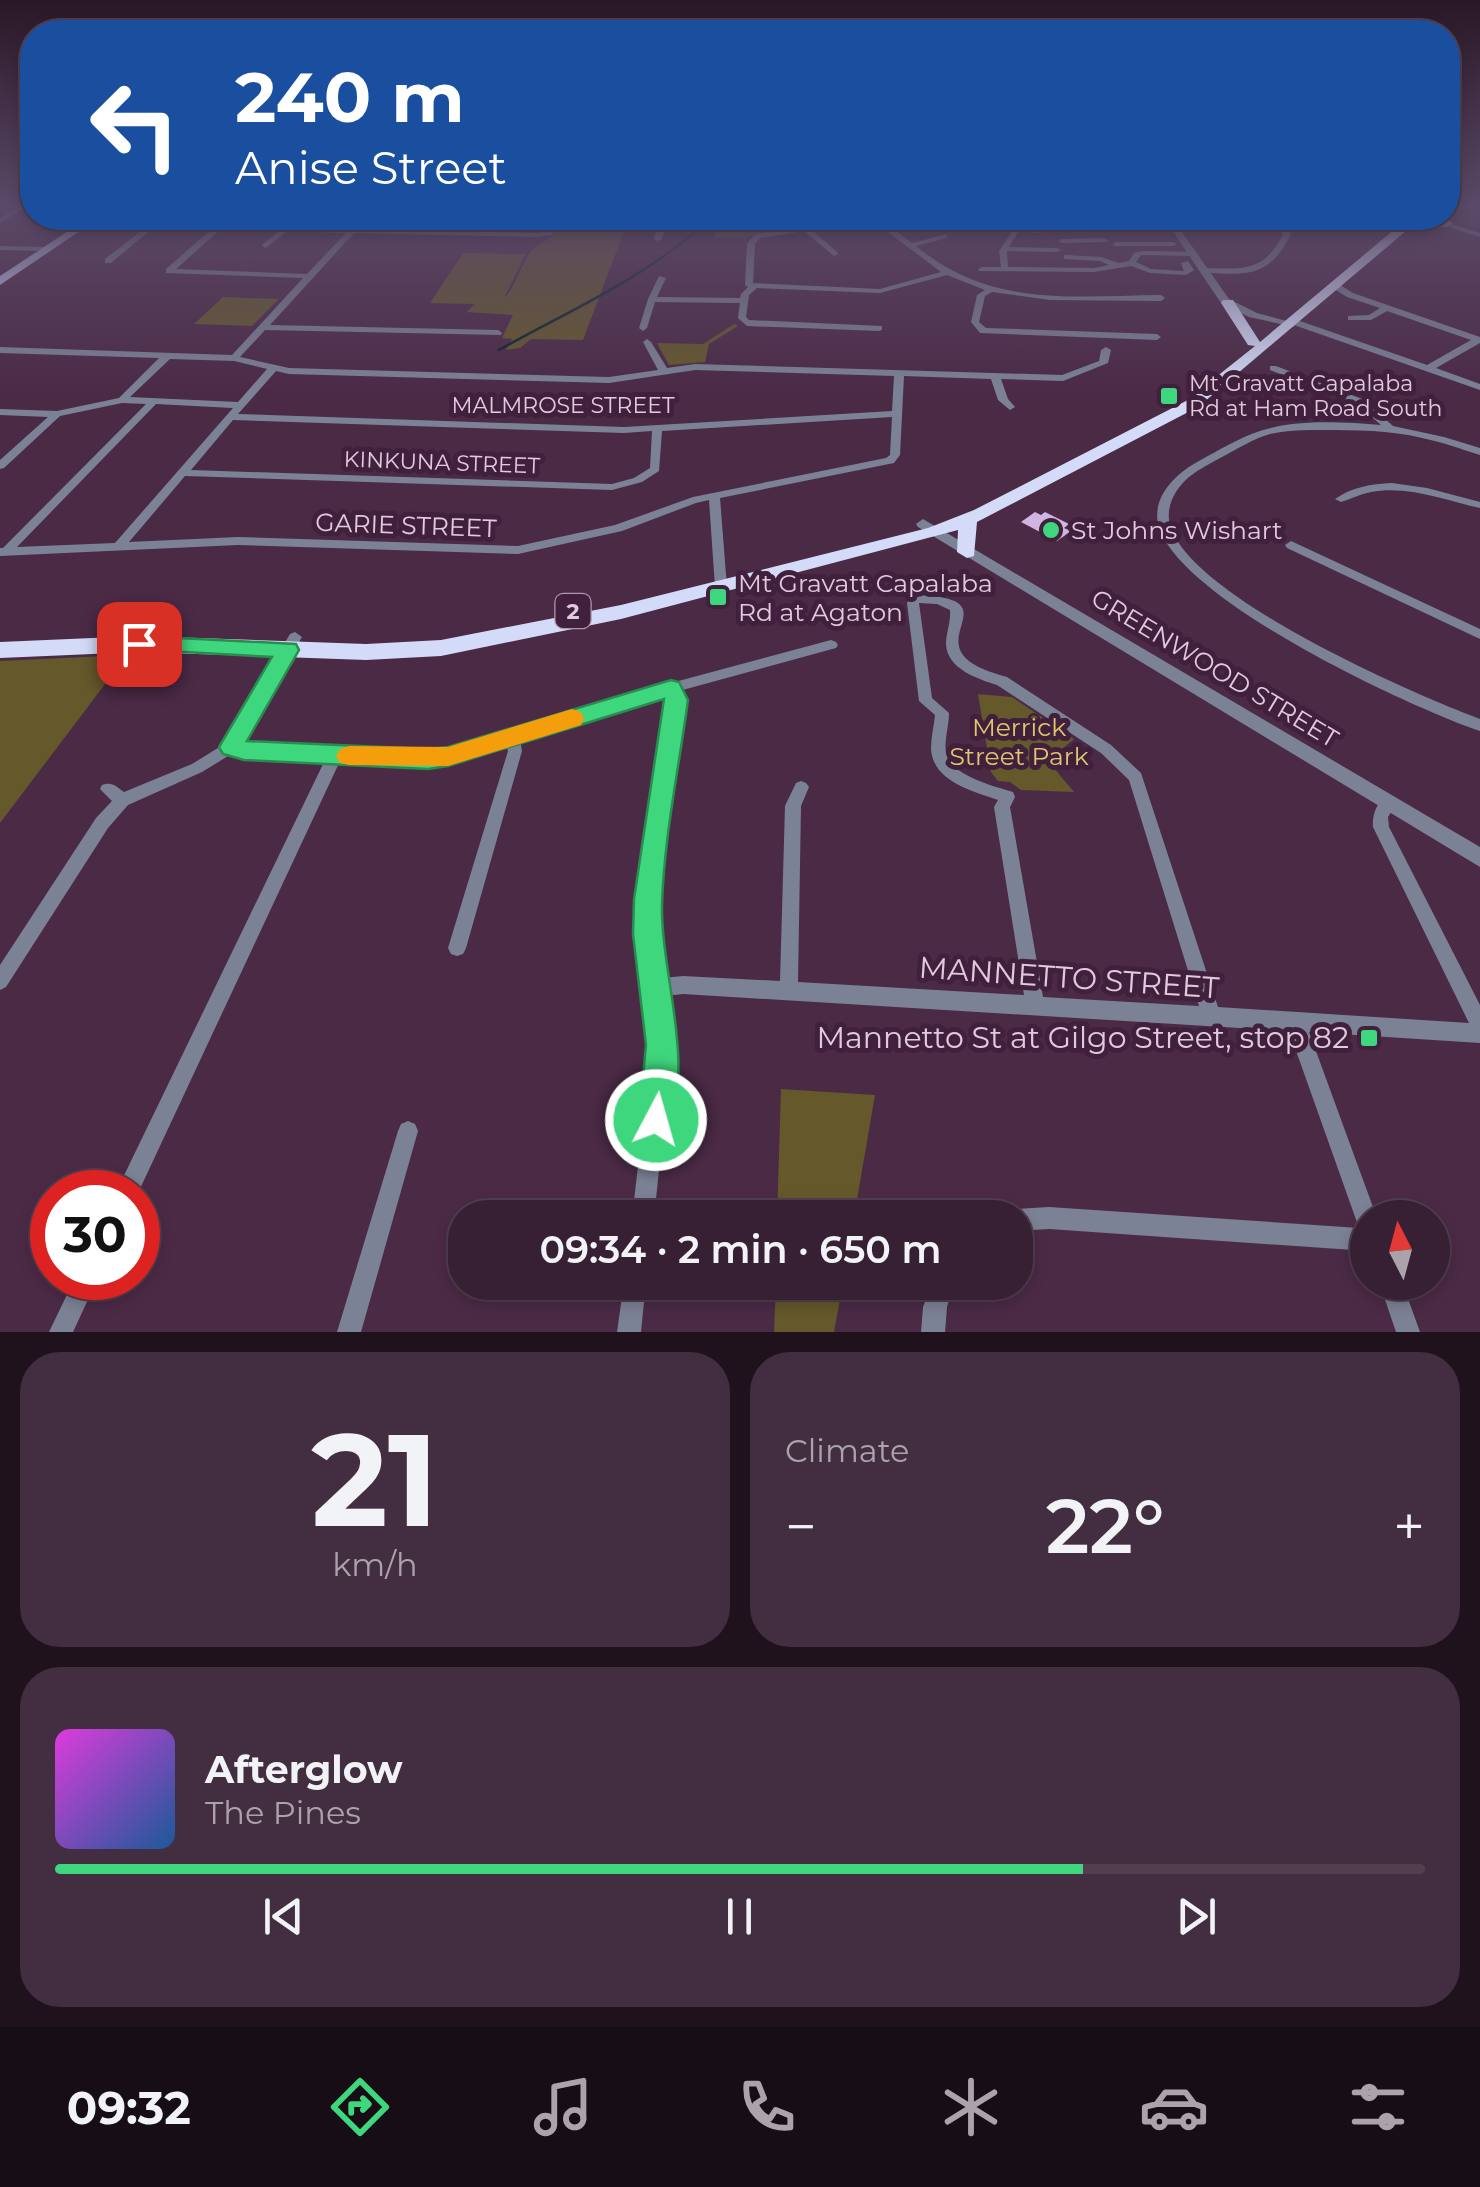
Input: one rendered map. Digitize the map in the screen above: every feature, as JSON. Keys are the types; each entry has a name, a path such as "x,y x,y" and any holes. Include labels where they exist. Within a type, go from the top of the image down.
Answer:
{"highway":[{"name":"2","path":"0,637 145,631 387,652 467,645 968,520 1192,404 1347,268"},
{"name":"2","path":"929,528 1180,398 1253,342 1288,322 1352,268"},
{"path":"1228,303 1253,342"},
{"path":"1288,322 1315,331"},
{"path":"1288,322 1315,331"},
{"path":"967,552 968,520"},
{"name":"2","path":"0,650 292,643"}],"street":[{"path":"173,268 169,272 309,276"},
{"path":"234,358 316,268"},
{"path":"749,268 747,280 753,287"},
{"path":"941,268 989,291 1161,298"},
{"path":"1013,268 1106,268"},
{"path":"1148,268 1190,272 1190,268"},
{"path":"1203,268 1228,303 1288,322"},
{"path":"1206,270 1256,268"},
{"path":"878,328 747,324 742,318 745,294 753,287 880,291 947,273"},
{"path":"643,328 662,278"},
{"path":"1214,282 1240,303 1288,322"},
{"path":"1330,290 1479,340"},
{"path":"989,291 981,295 974,322 983,331 1158,337"},
{"path":"652,299 744,302"},
{"path":"1351,318 1371,317 1386,308"},
{"path":"262,327 498,333"},
{"path":"1315,331 1480,387"},
{"path":"1428,369 1479,340"},
{"path":"647,342 664,372"},
{"path":"0,350 234,358 272,369 609,380 714,367 1072,377 1103,363 1106,350"},
{"path":"122,400 167,356"},
{"path":"1272,368 1359,401 1388,426"},
{"path":"119,546 272,369"},
{"name":"GARIE STREET","path":"3,552 238,541 518,550 618,528 714,495 890,461 895,455 899,373"},
{"path":"995,376 1002,400 1010,407"},
{"path":"0,412 57,414 122,400 239,404"},
{"path":"3,552 154,401"},
{"path":"0,466 57,414"},
{"name":"MALMROSE STREET","path":"229,417 605,430 897,414"},
{"path":"1480,452 1430,434 1388,426 1291,428 1246,440 1183,474 1165,501 1162,516 1166,533 1196,573 1230,598 1407,695 1480,725"},
{"name":"KINKUNA STREET","path":"181,472 612,487 638,480 655,469 658,428"},
{"path":"1341,499 1366,487 1392,486 1480,505"},
{"path":"714,495 720,581"},
{"name":"GREENWOOD STREET","path":"929,528 1480,858"},
{"path":"1290,545 1480,634"},
{"path":"1034,1006 1002,807 1007,797 961,779 945,767 939,754 942,713 926,701 924,693 913,603 916,599 957,608 960,616 953,651 957,658 988,678 1002,681 1106,749 1136,778 1144,793 1212,1017"},
{"path":"0,980 102,822 115,794 197,768 231,747 292,643"},
{"path":"231,747 428,759 831,645"},
{"path":"645,1200 662,1063 648,899 676,700 671,688"},
{"path":"457,948 515,751 512,737"},
{"path":"138,1170 336,755"},
{"path":"789,990 794,806 801,787"},
{"path":"1389,803 1380,816 1381,827 1480,1024"},
{"name":"MANNETTO STREET","path":"655,988 683,985 789,990 1480,1033"},
{"path":"1296,1022 1360,1200"},
{"path":"349,1332 408,1131"},
{"path":"1033,1219 1350,1239"},
{"path":"61,1332 76,1300"},
{"path":"629,1332 633,1300"},
{"path":"933,1332 938,1300"},
{"path":"1396,1300 1408,1332"}],"green space":[{"path":"453,268 519,268 504,298 521,268 610,268 583,340 531,339 520,348 506,350 512,339 502,338 513,315 467,312 475,304 430,303"},
{"path":"223,297 279,299 252,326 194,324"},
{"path":"734,324 738,326 709,344 705,362 669,365 657,343 703,344"},
{"path":"127,655 0,823 0,661"},
{"name":"Merrick Street Park","path":"978,694 1012,697 1074,739 1048,761 1074,792 1021,790 1010,782 998,781 991,772"},
{"path":"781,1089 875,1095 857,1200 778,1200"},
{"path":"775,1300 840,1300 834,1332 774,1332"}],"building":[{"name":"St Johns Wishart","path":"1035,512 1045,512 1069,524 1064,528 1071,531 1057,541 1021,522"}],"waterway":[{"path":"499,350 646,268"}],"slow traffic":[{"path":"349,756 448,756 572,719"}],"place":[{"name":"Mt Gravatt Capalaba Rd at Ham Road South","path":"1169,396"},
{"name":"St Johns Wishart","path":"1051,530"},
{"name":"Mt Gravatt Capalaba Rd at Agaton","path":"718,597"},
{"name":"Mannetto St at Gilgo Street, stop 82","path":"1369,1038"}],"route":[{"path":"139,644 288,650 231,747 244,750 428,759 671,688 676,700 648,899 648,934 662,1045 656,1120"}]}
